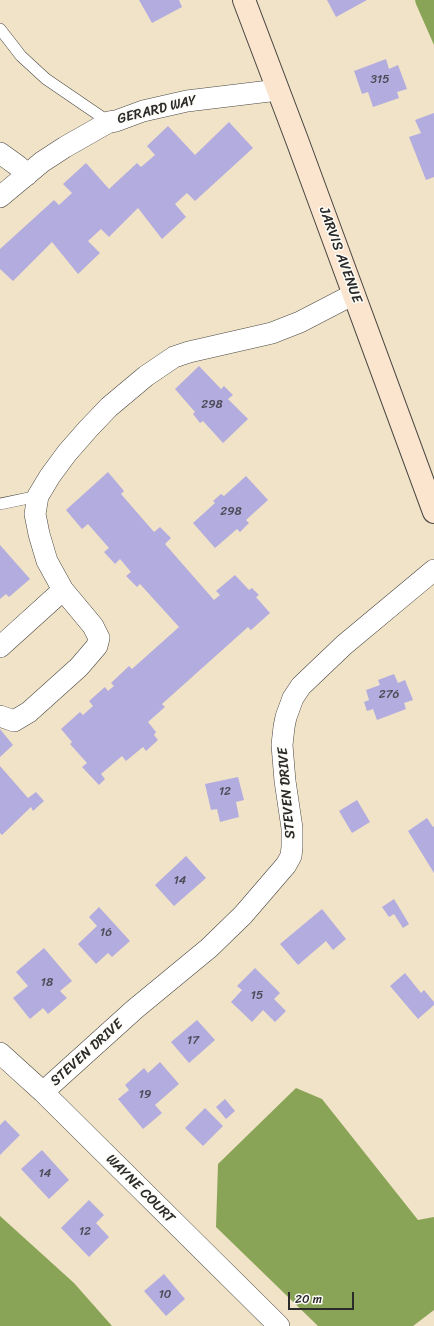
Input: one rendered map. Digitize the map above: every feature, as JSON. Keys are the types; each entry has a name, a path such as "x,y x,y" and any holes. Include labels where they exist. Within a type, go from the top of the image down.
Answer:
{"street":[{"name":"JARVIS AVENUE","path":"244,0 434,512"},
{"name":"GERARD WAY","path":"0,197 42,162 109,122 116,121 143,111 187,101 278,90"},
{"path":"0,153 18,166 27,175"},
{"path":"0,716 14,721 29,712 79,667 97,646 99,638 93,626 63,590 47,561 35,514 38,496 59,464 88,429 109,407 146,376 174,357 189,352 272,333 300,322 354,294"},
{"name":"STEVEN DRIVE","path":"43,1092 135,1009 209,948 243,915 286,865 292,847 292,828 285,782 282,745 285,722 293,698 301,686 328,660 434,570"},
{"path":"0,647 63,590"},
{"name":"WAYNE COURT","path":"0,1053 43,1092 279,1326"}],"lane":[{"path":"0,29 21,56 46,79 109,122"},
{"path":"0,504 38,496"}],"green space":[{"path":"415,0 434,0 434,45 416,4"},
{"path":"296,1088 322,1099 418,1220 434,1217 434,1310 413,1326 318,1326 216,1227 218,1164"},
{"path":"0,1216 74,1283 112,1326 0,1326"}],"building":[{"path":"139,0 179,0 182,7 152,23"},
{"path":"327,0 367,0 336,17"},
{"path":"386,59 389,69 398,65 407,89 397,92 399,98 373,107 368,92 362,94 354,71"},
{"path":"434,113 434,177 426,180 409,137 421,133 415,120"},
{"path":"229,122 253,148 195,201 187,193 175,204 186,217 162,239 138,208 109,237 101,229 88,241 100,253 78,274 52,242 13,281 0,269 0,249 54,200 59,205 72,193 63,184 86,163 109,189 137,163 141,167 155,155 147,146 168,126 195,155"},
{"path":"199,366 221,389 224,386 233,395 228,399 248,419 223,443 203,421 200,423 193,414 195,412 175,389"},
{"path":"108,472 124,491 121,494 154,532 160,527 171,538 165,544 214,600 220,595 216,591 235,575 249,590 252,588 259,595 256,597 270,613 251,630 248,627 162,704 165,707 148,722 156,732 154,735 158,740 146,751 143,747 126,761 122,756 101,774 105,779 99,785 82,767 87,763 70,744 72,742 61,729 80,712 83,715 93,706 89,701 105,687 108,691 114,686 111,683 129,666 132,669 179,627 140,584 137,587 126,576 131,572 120,559 115,564 104,552 109,548 88,524 82,529 66,510"},
{"path":"246,476 268,500 246,520 249,523 240,532 237,529 215,548 193,523 215,503 213,501 221,494 224,496"},
{"path":"0,545 30,579 9,597 6,594 0,599"},
{"path":"394,674 398,683 405,680 413,700 404,703 406,709 377,720 373,709 367,711 364,702 369,700 366,690 380,685 378,680"},
{"path":"0,729 13,745 0,757"},
{"path":"0,766 28,798 36,792 44,801 33,811 31,807 2,835 0,833"},
{"path":"238,777 244,800 236,802 239,817 220,822 217,809 211,810 205,784"},
{"path":"357,800 370,822 352,833 339,811"},
{"path":"427,818 433,827 434,826 434,873 408,831"},
{"path":"186,856 206,878 174,906 155,885"},
{"path":"394,899 409,924 403,928 394,914 389,917 382,907"},
{"path":"99,907 130,941 112,957 108,953 96,964 78,944 97,926 89,917"},
{"path":"322,909 346,939 333,950 326,941 298,965 280,944"},
{"path":"44,948 72,981 60,991 67,998 48,1014 43,1008 30,1019 13,998 28,986 16,972"},
{"path":"255,968 280,993 274,999 286,1011 275,1022 263,1010 252,1022 231,1002 242,990 237,986"},
{"path":"405,973 421,993 424,990 434,1002 434,1005 418,1019 390,986"},
{"path":"197,1020 215,1040 189,1063 171,1042"},
{"path":"160,1062 179,1084 155,1105 162,1113 143,1129 118,1099 129,1090 125,1085 144,1068 148,1073"},
{"path":"225,1099 235,1111 226,1119 216,1107"},
{"path":"205,1108 223,1126 203,1146 185,1128"},
{"path":"5,1120 20,1135 0,1155 0,1125"},
{"path":"42,1150 69,1180 49,1199 21,1169"},
{"path":"89,1200 104,1215 96,1223 109,1237 89,1257 61,1228"},
{"path":"164,1274 185,1299 166,1316 144,1291"}]}
